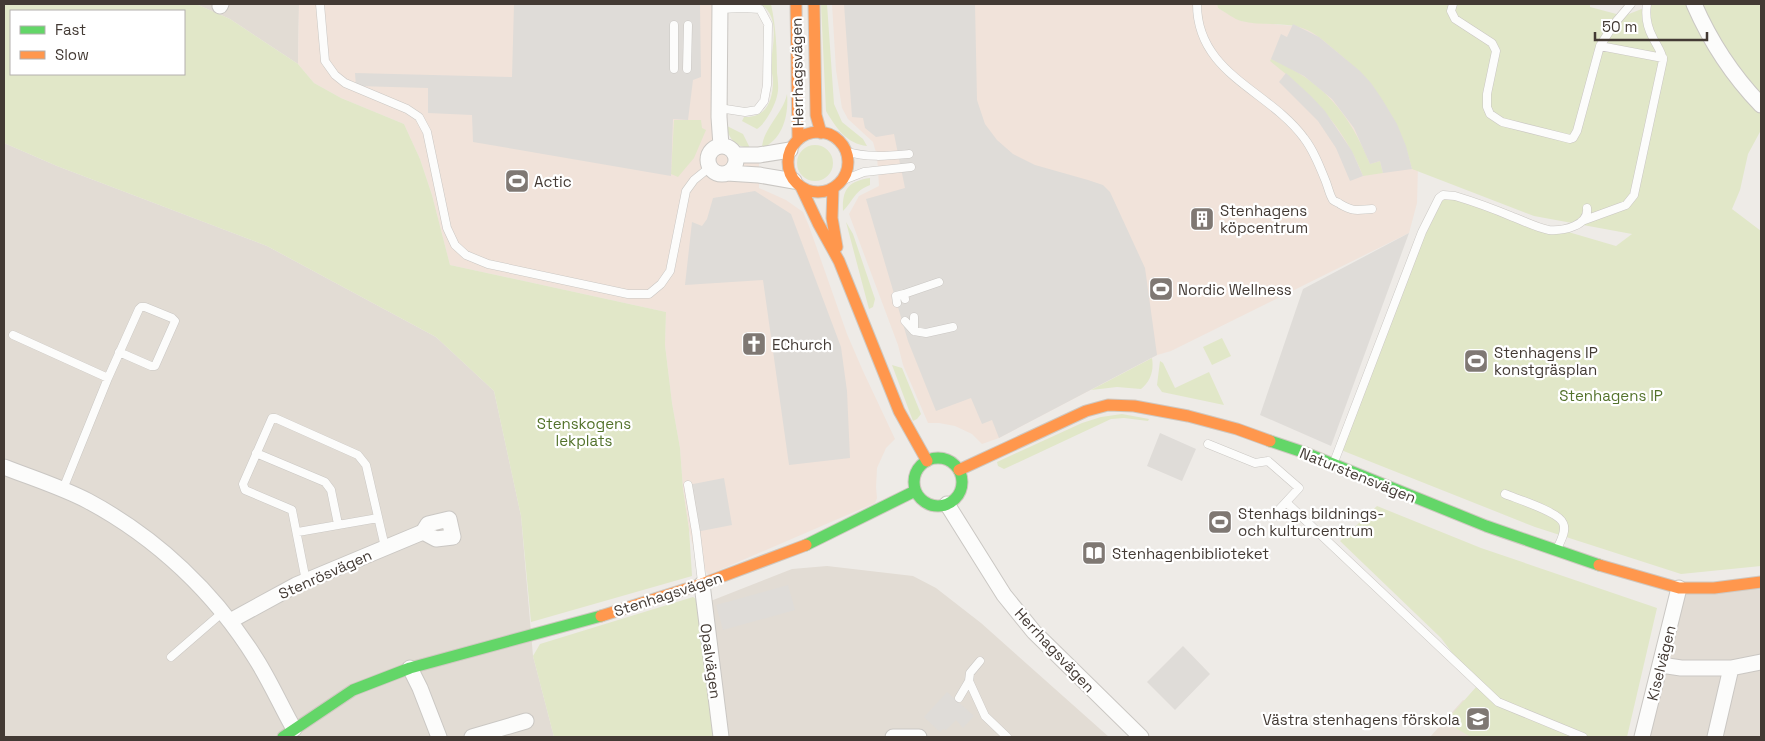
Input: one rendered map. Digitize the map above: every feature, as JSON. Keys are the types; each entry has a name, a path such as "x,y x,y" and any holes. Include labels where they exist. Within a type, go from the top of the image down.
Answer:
{"street":[{"name":"Herrhagsvägen","path":"794,145 796,4"},
{"name":"Herrhagsvägen","path":"814,4 816,115 821,133"},
{"path":"1694,4 1707,33 1726,64 1761,105"},
{"path":"720,6 719,108 721,146"},
{"path":"727,172 759,175 798,184 810,191 821,192 837,184 846,172 848,162 845,151 837,140 821,133 807,134 794,145 760,155 735,155"},
{"path":"794,145 788,164 790,174 798,184 839,260 899,411 927,461"},
{"path":"721,146 729,148 735,155 734,166 722,174 710,167 708,162 709,153 716,147 721,146"},
{"path":"837,184 832,218 839,260"},
{"name":"Naturstensvägen","path":"959,470 1086,411 1108,405 1134,406 1188,416 1238,429 1271,451 1333,464 1486,526 1615,570 1679,588 1714,588 1761,582"},
{"path":"935,458 945,459 959,470 961,478 958,493 954,500 947,504 932,505 925,502 916,491 914,484 916,470 927,461 935,458"},
{"path":"5,468 63,489 89,502 147,539 175,561 201,587 226,617 256,660 289,733"},
{"name":"Stenhagsvägen","path":"289,733 353,690 410,668 594,618 702,584 808,544 916,491"},
{"name":"Herrhagsvägen","path":"947,504 1004,594 1034,632 1141,737"},
{"name":"Stenrösvägen","path":"226,617 306,580 423,532"},
{"name":"Opalvägen","path":"702,584 721,737"},
{"name":"Kiselvägen","path":"1642,737 1679,588"},
{"path":"1661,665 1681,668 1731,668 1761,662"},
{"path":"410,668 439,737"},
{"path":"1715,737 1731,668"},
{"path":"472,737 526,721"},
{"path":"893,737 919,737"}],"lane":[{"path":"320,4 326,61 334,75 346,83 407,109 419,117 428,132 447,228 455,245 466,256 488,264 628,294 650,294 661,284 670,271 686,191 694,180 710,167"},
{"path":"1197,4 1197,14 1202,36 1212,54 1226,70 1287,118 1305,139 1319,164 1334,200 1352,211 1372,209"},
{"path":"1453,4 1451,11 1455,19 1492,43 1496,51 1487,94 1487,107 1490,114 1502,122 1570,139 1573,138 1577,131 1600,46 1630,4"},
{"path":"1333,464 1422,232 1439,198 1443,195 1455,196 1548,230 1566,229 1626,204 1634,195 1663,58 1647,22 1646,4"},
{"path":"719,108 745,112 757,110 764,101 767,85 768,24 760,9 720,6"},
{"path":"674,25 674,69"},
{"path":"686,70 688,25"},
{"path":"1600,46 1663,58"},
{"path":"845,151 858,155 877,156 910,154"},
{"path":"837,184 864,172 911,167"},
{"path":"1581,222 1587,213 1586,208"},
{"path":"897,303 896,296 904,297 939,282"},
{"path":"63,489 119,352 141,307 145,306 175,321 155,366 119,352"},
{"path":"914,317 914,331"},
{"path":"904,321 914,331 926,333 952,326"},
{"path":"13,335 108,378"},
{"path":"306,580 298,532 292,510 243,488 243,484 272,418 358,455 366,465 385,547"},
{"path":"1208,444 1255,463 1271,451 1299,488 1275,514"},
{"path":"256,453 325,482 331,490 338,524"},
{"path":"688,485 702,584"},
{"path":"1505,494 1556,515 1564,523 1564,531 1556,551"},
{"path":"1286,502 1498,702 1582,737"},
{"path":"298,532 378,518"},
{"path":"171,657 226,617"},
{"path":"959,698 969,681 970,673 980,661"},
{"path":"969,681 981,708 995,731 1007,737"}],"shaded area":[{"path":"196,4 299,4 298,64 230,19"},
{"path":"299,4 720,4 721,146 732,151 759,155 759,188 786,200 803,212 847,334 895,439 886,448 877,468 877,498 875,503 708,575 694,551 689,529 683,489 680,448 665,345 666,312 450,265 432,195 420,159 404,124 341,98 314,83 298,64"},
{"path":"514,4 700,4 701,77 693,80 688,120 673,119 671,176 473,142 472,115 428,113 428,88 356,86 355,73 512,77"},
{"path":"832,4 1217,4 1218,8 1241,21 1353,32 1421,57 1417,203 1409,233 1171,351 1157,355 999,438 982,444 972,434 955,426 928,423 903,365 898,345 849,214 859,196 879,186 877,156 873,142 848,119 842,108 836,70"},
{"path":"844,4 975,4 977,100 985,124 997,140 1013,154 1035,165 1103,185 1110,192 1145,268 1157,355 999,438 992,420 982,424 971,398 936,411 908,341 866,199 905,188 894,134 876,137 865,128 863,118 852,117"},
{"path":"1293,24 1319,37 1360,71 1371,83 1397,124 1406,146 1412,169 1383,173 1380,161 1370,164 1354,128 1332,99 1304,76 1271,59 1281,34 1287,37"},
{"path":"1286,73 1325,111 1352,151 1363,176 1350,181 1336,148 1318,121 1279,82"},
{"path":"4,143 57,166 267,246 436,337 494,391 521,516 533,656 554,737 4,737"},
{"path":"755,191 791,214 841,347 847,391 850,458 789,465 763,280 685,285 692,222 702,226 707,219 713,198"},
{"path":"1409,233 1331,446 1260,415 1303,289"},
{"path":"1160,433 1196,449 1182,481 1147,466"},
{"path":"724,478 732,525 696,532 688,485"},
{"path":"827,566 913,576 936,588 981,623 1109,737 721,737 703,604 792,569"},
{"path":"1761,582 1761,737 1642,737 1679,588"},
{"path":"788,585 795,610 723,630 716,605"},
{"path":"1183,646 1210,674 1175,710 1147,682"},
{"path":"947,692 974,716 963,728 956,720 946,730 943,729 940,732 924,717"},
{"name":"Västra stenhagens förskola","path":"1463,700 1555,737 1430,737"}],"green space":[{"name":"Stenskogens lekplats","path":"4,4 196,4 230,19 298,64 314,83 341,98 404,124 420,159 432,195 450,265 666,312 665,345 680,448 692,576 531,622 521,516 494,391 436,337 267,246 57,166 4,143"},
{"path":"761,4 771,4 776,38 778,93 772,110 757,129 742,121 744,117 752,117 763,111 767,107 772,95 771,65 774,32 771,17"},
{"path":"821,4 827,4 834,104 842,122 863,139 867,146 848,139 838,129 826,111"},
{"name":"Stenhagens IP","path":"1217,4 1590,4 1590,7 1624,16 1654,4 1761,4 1761,130 1748,154 1740,190 1732,209 1761,231 1761,566 1681,574 1535,527 1336,448 1422,232 1443,195 1616,246 1632,234 1534,216 1412,169 1400,133 1382,101 1359,73 1328,44 1303,28 1238,20 1218,8"},
{"path":"1271,59 1305,77 1332,101 1353,129 1370,164 1380,161 1383,173 1363,176 1346,142 1325,112 1270,61"},
{"path":"787,94 786,118 780,133 762,148 769,127 782,108"},
{"path":"674,120 701,120 702,128 706,130 694,158 678,177 671,174"},
{"path":"725,125 743,134 750,148 737,144"},
{"path":"815,145 827,151 833,163 827,175 815,181 803,175 797,163 803,151"},
{"path":"870,178 870,185 857,193 843,211 845,192 848,188 856,181"},
{"path":"846,222 853,234 875,299 873,307 869,309"},
{"path":"1222,338 1231,356 1212,365 1203,347"},
{"path":"1152,358 1153,367 1151,375 1141,389 1117,387 1091,390"},
{"path":"1160,361 1163,363 1175,388 1209,372 1224,405 1162,392 1157,385"},
{"path":"892,365 902,368 921,414 913,421"},
{"path":"1122,414 1149,419 1148,421 1124,418 1111,419 1004,469 998,466 997,462 1082,423 1101,417"},
{"path":"1377,506 1481,548 1657,608 1627,737 1471,737 1445,722 1477,686 1441,638 1340,541"},
{"path":"693,597 703,604 721,737 554,737 533,656 540,644"}],"traffic: fast":[{"path":"1270,441 1306,453 1486,526 1599,565"},
{"path":"938,458 947,460 955,465 960,473 962,482 960,491 955,499 947,504 938,506 929,504 921,499 916,491 914,482 916,473 921,465 929,460 938,458"},
{"path":"806,545 915,491"},
{"path":"283,737 353,690 410,668 601,616"}],"traffic: slow":[{"path":"796,4 798,140"},
{"path":"814,4 816,115 821,133"},
{"path":"818,132 834,137 839,141 843,146 848,162 843,178 839,183 834,187 818,192 802,187 797,183 793,178 788,162 793,146 797,141 802,137 818,132"},
{"path":"801,187 839,261 899,411 927,461"},
{"path":"833,188 832,218 837,247"},
{"path":"959,470 1086,411 1108,405 1134,406 1188,416 1237,429 1270,441"},
{"path":"601,616 702,584 806,545"},
{"path":"1599,565 1679,588 1714,588 1761,582"}],"place":[{"name":"Actic","path":"517,181"},
{"name":"Stenhagens köpcentrum","path":"1202,219"},
{"name":"Nordic Wellness","path":"1161,289"},
{"name":"EChurch","path":"754,344"},
{"name":"Stenhagens IP konstgräsplan","path":"1476,361"},
{"name":"Stenhags bildnings- och kulturcentrum","path":"1220,522"},
{"name":"Stenhagenbiblioteket","path":"1094,553"},
{"name":"Västra stenhagens förskola","path":"1478,719"}]}
